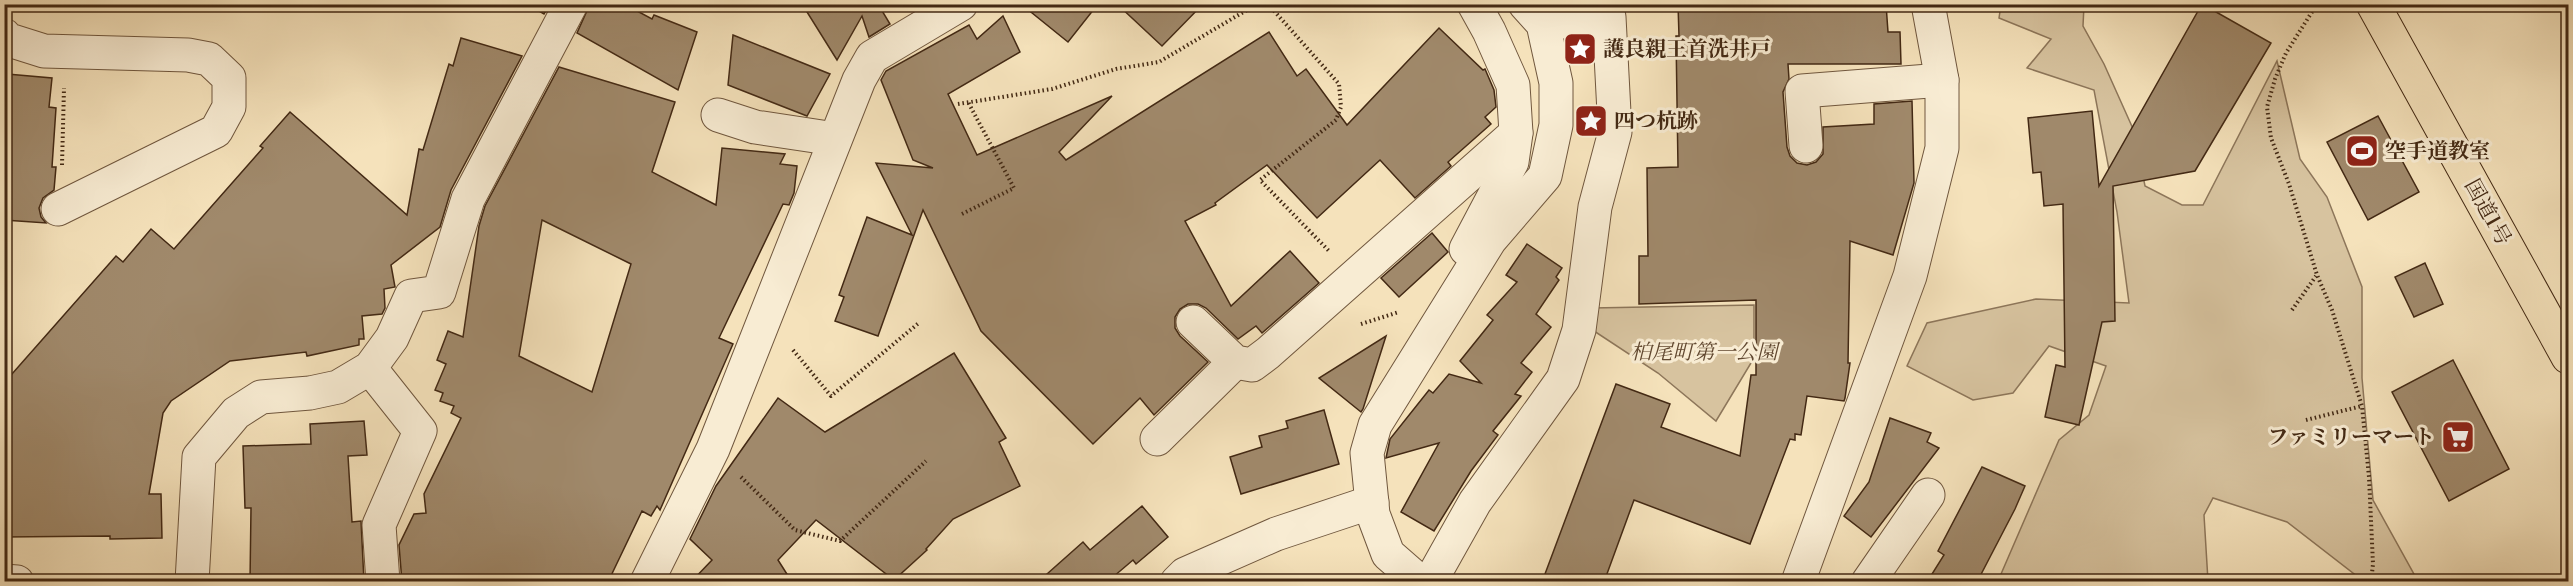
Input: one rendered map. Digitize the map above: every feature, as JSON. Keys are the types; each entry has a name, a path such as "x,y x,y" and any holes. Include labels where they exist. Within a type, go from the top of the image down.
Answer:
{"highway":[{"name":"国道1号","path":"2373,4 2568,357"}],"street":[{"path":"192,582 199,457 236,413 261,397 310,393 338,387 370,368 392,338 411,296 439,292 468,199 571,4"},
{"path":"647,582 713,449 859,80 872,57 961,4"},
{"path":"1455,297 1452,274 1512,162 1516,133 1513,85 1489,31 1474,4"},
{"path":"1798,582 1910,276 1942,147 1941,80 1928,4"},
{"path":"1420,582 1388,554 1373,514 1367,453 1375,425 1490,240 1545,176 1556,125 1556,84 1534,14 1609,17 1615,132 1595,207 1579,330 1563,379 1475,502 1430,582"},
{"path":"4,35 6,39 44,51 209,59 229,78 229,107 216,130 58,209"},
{"path":"1806,146 1802,91 1941,80"},
{"path":"718,115 755,127 836,139"},
{"path":"1193,322 1235,362 1252,364 1516,133"},
{"path":"1157,439 1235,362"},
{"path":"370,368 420,431 379,525 383,582"},
{"path":"1868,582 1928,495"},
{"path":"1177,582 1185,574 1276,534 1372,502"},
{"path":"4,581 17,582"}],"path":[{"path":"958,104 1052,89 1116,69 1159,62 1257,4"},
{"path":"1268,4 1339,84 1341,106 1335,120 1260,180 1354,276"},
{"path":"2317,4 2286,53 2267,107 2271,138 2289,183 2317,275 2332,310 2362,406 2369,477 2373,564 2371,582"},
{"path":"962,214 1014,188 968,102"},
{"path":"61,117 63,160"},
{"path":"2292,310 2317,275"},
{"path":"763,324 794,350 831,396 920,322"},
{"path":"2306,420 2362,406"},
{"path":"713,449 795,530 840,541 926,461"}],"green space":[{"path":"2001,5 2084,5 2083,26 2104,64 2134,131 2145,186 2182,205 2203,205 2277,61 2300,159 2327,197 2362,287 2362,378 2373,500 2415,576 2404,581 2359,581 2358,577 2287,522 2213,498 2204,515 2208,581 1998,581 2059,440 2089,415 2106,366 2049,346 2013,393 1973,400 1907,366 1927,323 2036,299 2129,303 2117,212 2094,90 2027,68 2051,39 1999,18"},
{"name":"柏尾町第一公園","path":"1754,305 1754,358 1716,421 1658,373 1591,329 1592,308"}],"building":[{"path":"527,4 550,4 544,14"},
{"path":"590,4 624,4 652,19 654,15 697,32 678,90 577,33"},
{"path":"802,4 878,4 890,24 869,37 862,16 837,60"},
{"path":"1021,4 1098,4 1068,42"},
{"path":"1117,4 1203,4 1162,46"},
{"path":"1678,4 1886,4 1888,32 1900,32 1901,64 1788,64 1789,79 1783,92 1787,147 1790,156 1797,163 1807,165 1816,162 1823,154 1823,127 1874,124 1874,104 1912,101 1914,183 1893,255 1850,241 1848,363 1850,363 1845,398 1844,401 1807,396 1801,435 1795,434 1795,440 1790,439 1750,544 1634,500 1604,582 1542,582 1616,384 1670,404 1661,427 1740,456 1751,375 1756,375 1756,300 1639,304 1639,256 1648,256 1647,168 1678,167 1676,36 1679,36"},
{"path":"2202,4 2271,43 2195,171 2113,186 2115,321 2102,322 2079,425 2045,417 2056,365 2065,367 2063,204 2044,206 2041,172 2033,173 2028,118 2092,111 2099,186"},
{"path":"1003,16 1020,52 948,94 977,155 1112,96 1059,152 1066,160 1269,32 1297,76 1306,69 1347,125 1439,28 1483,70 1485,69 1494,90 1496,107 1485,117 1491,124 1448,162 1451,166 1415,198 1380,160 1317,218 1267,165 1215,203 1216,205 1185,221 1231,306 1290,251 1319,283 1262,333 1256,326 1238,339 1206,308 1198,304 1188,304 1180,309 1175,317 1175,328 1180,336 1208,362 1154,415 1140,398 1093,444 981,331 923,210 878,336 835,321 844,297 839,295 867,217 912,235 876,163 933,168 913,160 881,80 886,71 969,25 977,39"},
{"path":"733,35 830,74 807,116 728,85"},
{"path":"461,38 522,56 451,190 440,227 391,265 395,287 384,289 385,308 382,314 362,316 364,339 359,339 359,345 307,356 306,352 230,361 171,401 163,413 149,494 161,494 162,538 4,537 4,383 116,256 123,262 151,229 174,249 263,148 260,146 290,112 407,215 419,149 423,150 449,64 453,66"},
{"path":"559,67 675,102 652,172 716,205 722,148 785,154 780,164 797,166 794,193 789,205 783,204 719,338 733,344 660,510 657,506 651,516 642,511 608,582 402,582 399,545 414,514 426,513 424,494 461,418 451,413 454,406 440,401 443,393 435,390 446,364 437,360 448,331 463,337 479,226 485,206","holes":["542,220 631,264 592,392 519,356"]},
{"path":"7,74 52,78 49,107 56,108 52,167 56,167 54,190 43,198 39,208 41,217 46,223 4,220 7,147 4,147 4,120"},
{"path":"2378,116 2419,192 2368,220 2327,142"},
{"path":"1432,233 1448,252 1399,297 1381,278"},
{"path":"1527,244 1562,268 1556,277 1559,280 1536,314 1551,327 1521,363 1532,372 1515,394 1521,396 1493,431 1498,435 1471,471 1434,531 1401,512 1439,443 1386,458 1390,439 1429,390 1433,393 1449,374 1481,383 1460,361 1493,320 1487,315 1517,282 1506,275"},
{"path":"2425,263 2443,304 2414,317 2395,277"},
{"path":"1386,336 1363,409 1361,412 1319,378"},
{"path":"954,353 1006,438 999,442 1020,486 953,519 927,550 894,580 816,520 778,560 792,582 691,582 712,560 690,539 716,486 778,398 825,432"},
{"path":"2453,360 2509,469 2449,501 2392,392"},
{"path":"1324,410 1339,464 1241,494 1230,457 1262,447 1259,436 1288,428 1286,421"},
{"path":"1890,418 1931,433 1927,442 1939,448 1871,537 1844,516 1869,482"},
{"path":"364,421 367,455 348,456 352,522 361,521 364,582 250,582 251,508 245,508 243,446 311,444 310,424"},
{"path":"1982,467 2025,486 2015,509 1977,582 1927,582 1944,555 1938,551"},
{"path":"1142,506 1168,537 1136,564 1133,560 1113,577 1117,582 1038,582 1083,542 1090,550"}],"place":[{"name":"護良親王首洗井戸","path":"1580,49"},
{"name":"四つ杭跡","path":"1591,121"},
{"name":"空手道教室","path":"2362,151"},
{"name":"ファミリーマート","path":"2458,437"}]}
